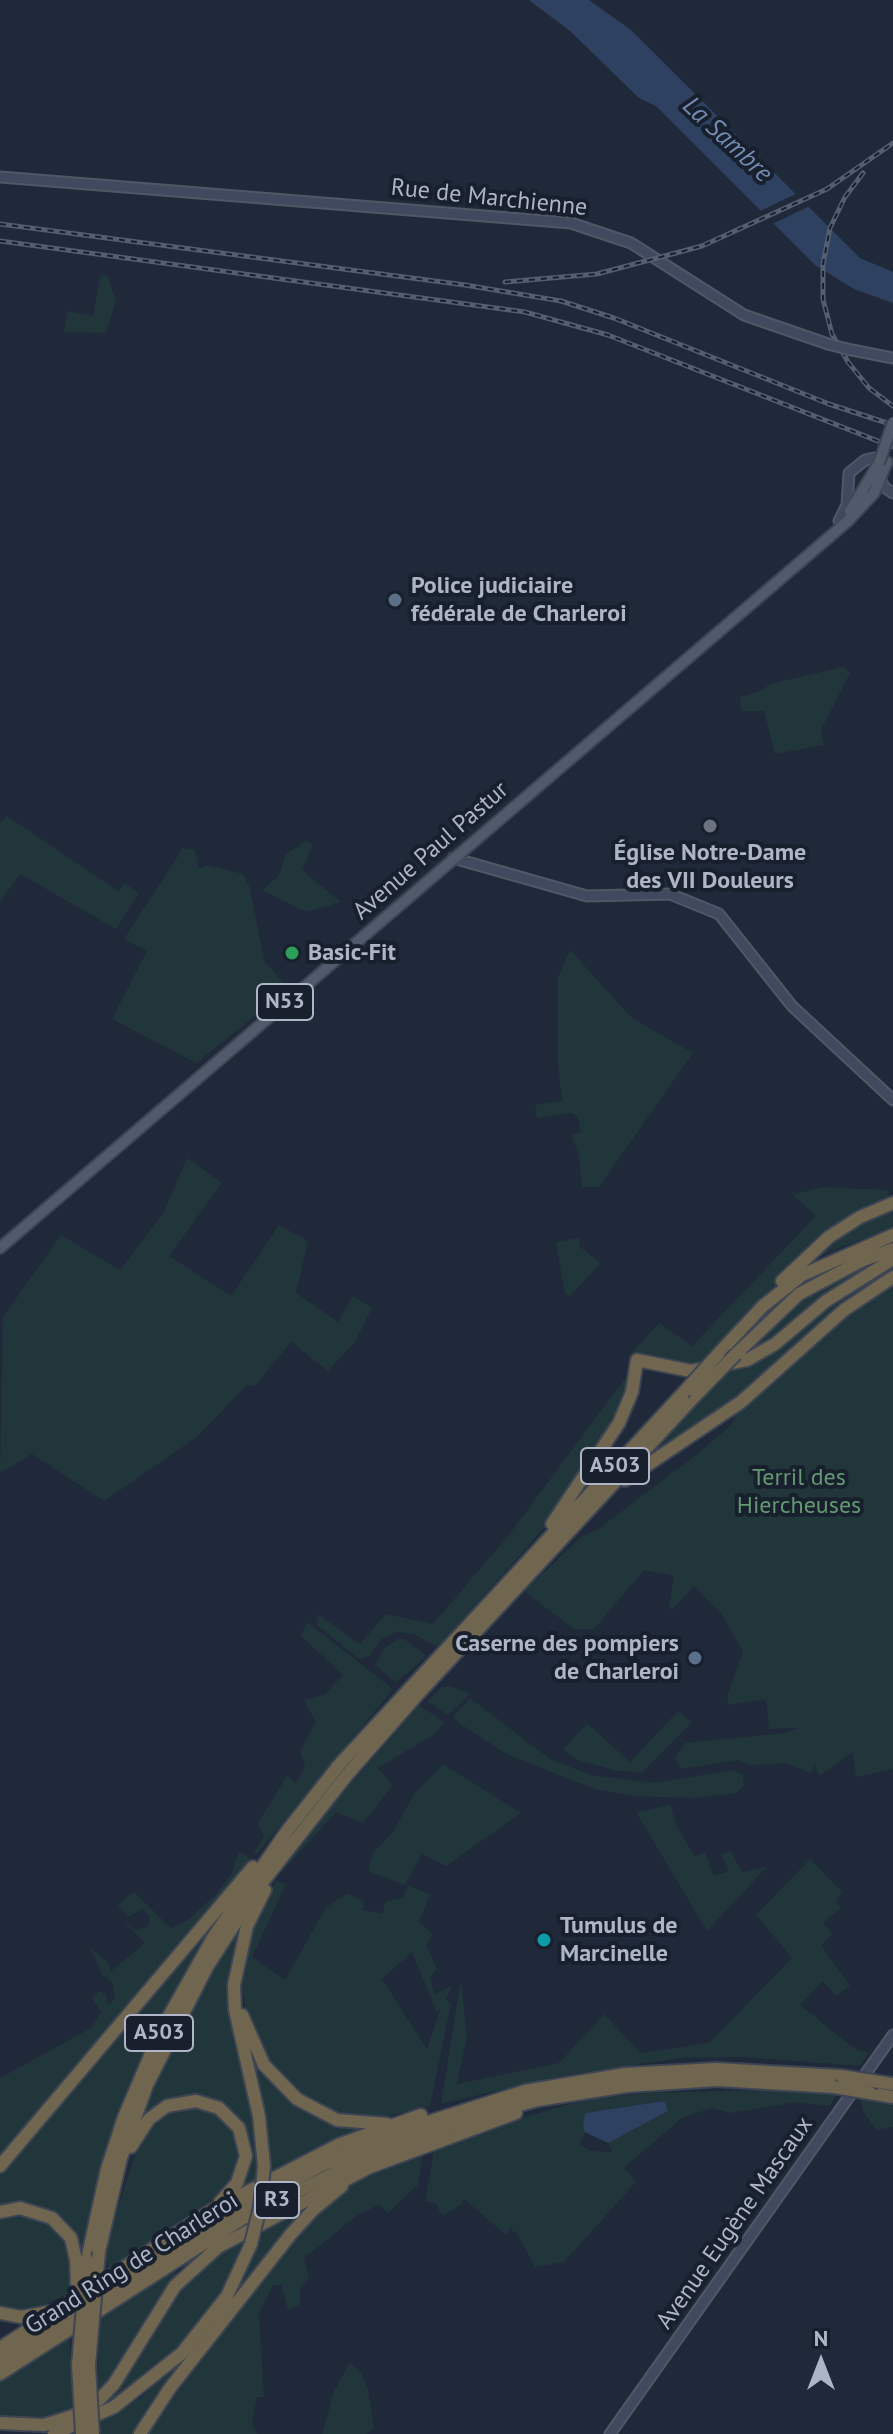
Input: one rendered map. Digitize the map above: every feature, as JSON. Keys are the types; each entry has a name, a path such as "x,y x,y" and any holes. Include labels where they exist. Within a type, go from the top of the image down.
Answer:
{"highway":[{"path":"763,1306 773,1290 829,1237 860,1217 893,1203"},
{"name":"A503","path":"82,2434 81,2260 124,2117 160,2032 214,1936 287,1831 417,1688 616,1486 719,1353 763,1306 820,1264 893,1235"},
{"name":"A503","path":"417,1688 548,1538 690,1394 799,1294 861,1261 893,1249"},
{"path":"548,1538 549,1527 619,1423 632,1392 637,1360 691,1371 747,1360 775,1344 855,1280 893,1259"},
{"path":"616,1486 741,1402 844,1310 893,1277"},
{"name":"A503","path":"93,2434 89,2365 99,2252 139,2106 173,2030 207,1967 277,1862 404,1702"},
{"path":"0,2166 278,1835 287,1831"},
{"path":"54,2434 114,2407 159,2375 182,2353 227,2296 251,2244 260,2207 264,2166 259,2116 235,2010 236,1975 247,1926 277,1862"},
{"path":"236,1975 241,2010 252,2045 282,2087 311,2109 337,2120 394,2124"},
{"name":"Grand Ring de Charleroi","path":"0,2361 151,2262 294,2179 412,2127 525,2091 580,2080 670,2070 777,2070 893,2097"},
{"name":"Grand Ring de Charleroi","path":"0,2374 199,2245 326,2175 454,2123 584,2092 717,2080 893,2084"},
{"path":"0,2348 212,2210 338,2145 394,2124 508,2091 525,2091"},
{"path":"0,2423 44,2425 86,2409 114,2384 159,2309 205,2256 282,2210 425,2144 584,2092"},
{"path":"120,2168 139,2132 158,2111 183,2101 208,2103 226,2113 239,2128 246,2156 237,2183 212,2210"},
{"path":"140,2434 170,2388 291,2234 313,2210 370,2167"},
{"path":"0,2212 20,2208 52,2218 71,2238 81,2260"},
{"path":"0,2313 21,2317 55,2311"}],"main road":[{"name":"Rue de Marchienne","path":"0,177 571,223 631,243 744,315 828,344 893,358"},
{"name":"N53","path":"880,472 893,422"},
{"name":"N53","path":"880,472 893,443"},
{"path":"839,521 847,505 849,473 865,460 880,472 893,493"},
{"name":"Avenue Paul Pastur","path":"864,505 880,472"},
{"name":"Avenue Paul Pastur","path":"816,547 880,472"},
{"name":"Avenue Paul Pastur","path":"0,1248 864,505 879,496 893,493"},
{"path":"453,858 587,896 665,894 719,914 792,1006 893,1100"},
{"name":"Avenue Eugène Mascaux","path":"610,2434 893,2035"}],"green space":[{"path":"101,275 108,277 116,300 106,333 64,332 68,311 93,316"},
{"path":"843,667 850,673 821,730 824,745 775,754 764,711 741,711 740,697 761,691 770,684"},
{"path":"7,816 118,891 125,883 139,893 116,929 20,874 0,902 0,823"},
{"path":"307,840 313,845 302,870 341,902 306,912 262,890 279,876 285,855"},
{"path":"183,848 195,850 199,869 207,865 243,874 249,886 265,962 289,989 196,1063 112,1019 147,951 124,939"},
{"path":"570,950 632,1018 693,1053 599,1187 582,1187 579,1156 571,1134 581,1132 578,1117 572,1113 537,1118 535,1105 562,1101 558,1064 558,977"},
{"path":"187,1158 222,1183 169,1256 231,1296 279,1225 308,1241 296,1293 338,1322 353,1296 372,1308 355,1342 328,1371 291,1342 255,1386 247,1385 197,1437 104,1501 32,1454 0,1473 3,1317 61,1235 120,1270 164,1212"},
{"path":"821,1187 888,1190 890,1199 809,1249 698,1366 629,1356 659,1323 692,1346 816,1216 793,1195"},
{"path":"893,1209 893,1229 830,1251 805,1267 818,1252 856,1224"},
{"path":"580,1238 579,1246 601,1263 570,1296 565,1294 556,1242"},
{"path":"893,1253 778,1338 743,1356 807,1294"},
{"path":"893,1263 893,1272 860,1292 738,1400 634,1469 730,1370 753,1363 866,1277"},
{"name":"Terril des Hiercheuses","path":"893,1277 893,1769 856,1777 853,1752 819,1776 815,1764 810,1773 787,1763 752,1765 738,1760 681,1769 675,1758 685,1743 784,1733 800,1728 769,1729 766,1699 729,1705 727,1696 743,1652 722,1615 694,1586 672,1610 669,1607 674,1576 644,1570 594,1629 574,1629 524,1591 582,1536 597,1530 695,1456 731,1425 741,1402"},
{"path":"624,1380 630,1382 624,1409 580,1477 543,1529 443,1642 435,1646 414,1634 395,1632 382,1639 370,1656 359,1659 317,1625 317,1614 360,1644 386,1614 433,1624 508,1536"},
{"path":"307,1622 393,1689 257,1854 254,1853 264,1837 258,1823 287,1776 296,1783 305,1766 300,1751 316,1722 304,1700 324,1695 343,1675 301,1636"},
{"path":"397,1639 404,1639 425,1654 424,1659 396,1682 375,1665 383,1650"},
{"path":"451,1686 470,1694 448,1715 427,1701 442,1687"},
{"path":"470,1698 550,1759 590,1775 654,1783 733,1770 742,1774 744,1785 737,1793 691,1798 634,1796 595,1789 508,1755 459,1723 453,1717"},
{"path":"419,1705 444,1722 436,1733 378,1768 393,1785 363,1823 336,1812 279,1875 341,1795"},
{"path":"678,1711 692,1722 642,1772 617,1771 578,1760 563,1750 587,1723 630,1762"},
{"path":"443,1764 521,1813 446,1866 422,1854 405,1885 368,1871 373,1853 393,1832 414,1794"},
{"path":"670,1805 677,1826 694,1856 705,1853 714,1876 729,1871 721,1854 730,1851 742,1872 767,1867 707,1931 636,1812"},
{"path":"239,1851 251,1859 0,2158 0,2078 91,2028 101,2013 92,1998 99,1991 106,1994 108,2005 115,1999 113,1983 102,1975 90,1947 109,1964 111,1971 145,1943 116,1913 135,1930 148,1927 150,1916 142,1909 128,1917 118,1905 134,1892 172,1929 189,1919 215,1895 232,1873"},
{"path":"810,1859 842,1892 836,1901 841,1908 823,1923 833,1934 821,1945 850,1986 836,1996 823,1981 800,2005 855,2049 869,2053 860,2066 743,2057 680,2058 561,2076 441,2104 461,1980 467,2037 457,2084 559,2063 604,2014 641,2053 709,2043 792,1958 756,1915"},
{"path":"276,1881 286,1884 252,1957 285,1980 325,1909 333,1902 349,1893 364,1902 363,1910 382,1914 386,1901 403,1898 408,1886 430,1894 419,1922 433,1934 426,1945 437,1969 430,1977 434,1994 452,1986 446,2000 451,2004 430,2106 375,2119 346,2116 321,2108 304,2097 268,2062 246,2014 242,1983 244,1955 257,1915","holes":["412,1952 437,2012 441,2008 427,2049 382,1979"]},
{"path":"204,1929 207,1935 148,2042 123,2104 98,2179 82,2259 47,2210 24,2204 0,2208 0,2173"},
{"path":"236,1932 239,1936 231,1973 253,2108 259,2174 251,2168 259,2178 236,2191 245,2135 195,2097 137,2126 196,1999"},
{"path":"250,2046 289,2097 371,2127 271,2172 262,2105 247,2048"},
{"path":"794,2089 837,2094 830,2106 797,2102 730,2113 713,2108 683,2117 624,2168 636,2182 564,2262 535,2267 516,2231 512,2232 512,2226 506,2235 464,2199 461,2205 442,2216 436,2204 425,2201 435,2146 477,2130 589,2099 649,2093","holes":["664,2101 668,2111 608,2143 612,2152 591,2151 580,2144 585,2132"]},
{"path":"860,2098 893,2106 893,2127 876,2130 863,2111"},
{"path":"192,2105 215,2112 233,2129 240,2155 231,2183 209,2205 110,2268 105,2260 109,2235 140,2140 163,2113"},
{"path":"423,2151 418,2185 388,2213 379,2205 359,2214 304,2258 309,2277 300,2288 300,2304 288,2310 281,2285 273,2285 259,2314 264,2397 257,2397 252,2423 257,2434 145,2434 320,2207 350,2184"},
{"path":"313,2200 136,2434 100,2434 101,2420 139,2399 179,2362 214,2322 240,2279 266,2225"},
{"path":"20,2213 49,2221 68,2249 70,2293 35,2309 0,2306 0,2218"},
{"path":"248,2235 222,2295 188,2341 161,2369 102,2406 129,2371 186,2280 210,2258"},
{"path":"176,2269 176,2277 101,2391 98,2389 99,2319"},
{"path":"69,2334 73,2411 38,2421 0,2417 0,2382"},
{"path":"350,2363 361,2373 368,2390 374,2428 367,2434 322,2434 334,2391"}],"water":[{"name":"La Sambre","path":"529,0 589,0 631,30 860,258 893,272 893,303 854,289 815,265 656,106 639,98 570,31"},
{"path":"665,2101 668,2111 608,2143 585,2132 585,2113"}],"pier":[{"path":"800,192 812,205 768,226 756,213"}],"railway":[{"path":"505,282 597,274 702,246 827,189 893,143"},
{"path":"863,173 845,197 830,228 823,264 823,299 832,334 848,362 869,388 893,406"},
{"path":"0,224 465,285 561,301 614,318 829,404 893,425"},
{"path":"0,241 525,312 608,335 893,447"}],"place":[{"name":"Police judiciaire fédérale de Charleroi","path":"395,600"},
{"name":"Église Notre-Dame des VII Douleurs","path":"710,826"},
{"name":"Basic-Fit","path":"292,953"},
{"name":"Caserne des pompiers de Charleroi","path":"695,1658"},
{"name":"Tumulus de Marcinelle","path":"544,1940"}]}
